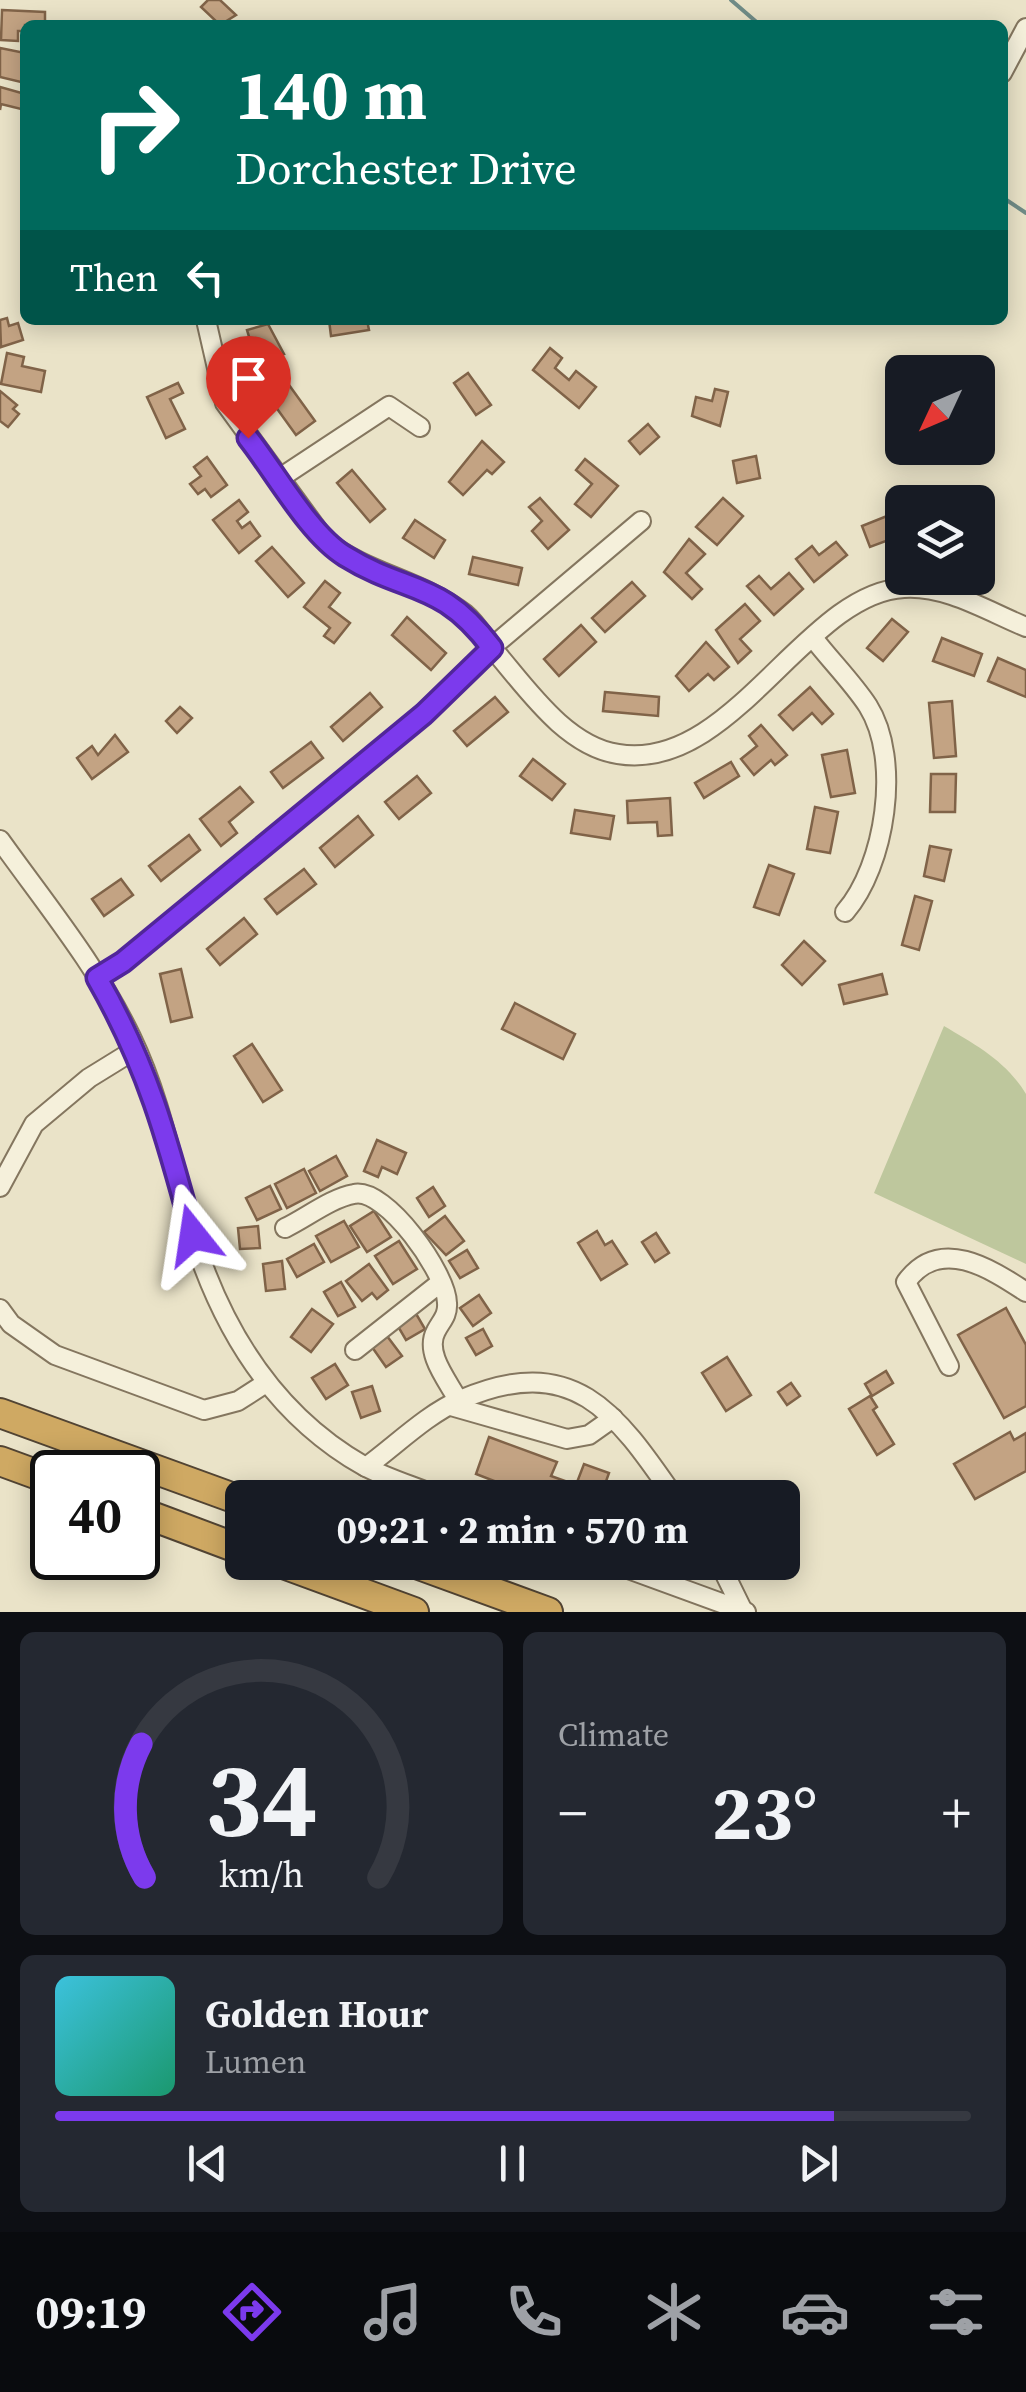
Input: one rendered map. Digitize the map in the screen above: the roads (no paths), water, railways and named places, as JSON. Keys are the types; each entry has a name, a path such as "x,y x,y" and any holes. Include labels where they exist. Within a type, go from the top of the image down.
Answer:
{"highway":[{"path":"0,1413 225,1495"},
{"path":"0,1461 30,1472"},
{"path":"160,1519 225,1544"},
{"path":"327,1580 414,1612"},
{"path":"460,1580 548,1612"}],"street":[{"path":"1008,62 1026,28"},
{"path":"207,325 226,404 324,540 344,556 447,600 469,617 564,728 617,754 677,750 860,602 886,590 907,587 939,592 1026,627"},
{"path":"280,478 389,406 420,427"},
{"path":"97,978 123,962 424,714 492,648 641,522"},
{"path":"814,639 869,708 886,755 881,827 865,882 845,912"},
{"path":"0,840 97,978 136,1048 159,1106 210,1282 248,1360 302,1421 366,1467 398,1480"},
{"path":"0,1187 34,1124 89,1078 136,1048"},
{"path":"285,1228 355,1193 375,1196 390,1206 427,1256 448,1300 445,1318 434,1334 433,1356 454,1403 567,1440 589,1436 614,1418"},
{"path":"949,1366 906,1282 912,1274 944,1260 976,1260 1026,1292"},
{"path":"355,1350 440,1283"},
{"path":"0,1309 11,1324 55,1355 204,1410 238,1401 266,1383"},
{"path":"366,1467 454,1403 536,1380 567,1386 614,1418 661,1480"},
{"path":"658,1580 744,1612"},
{"path":"728,1580 744,1612"}],"waterway":[{"path":"731,0 754,20"},
{"path":"1008,201 1026,213"}]}
